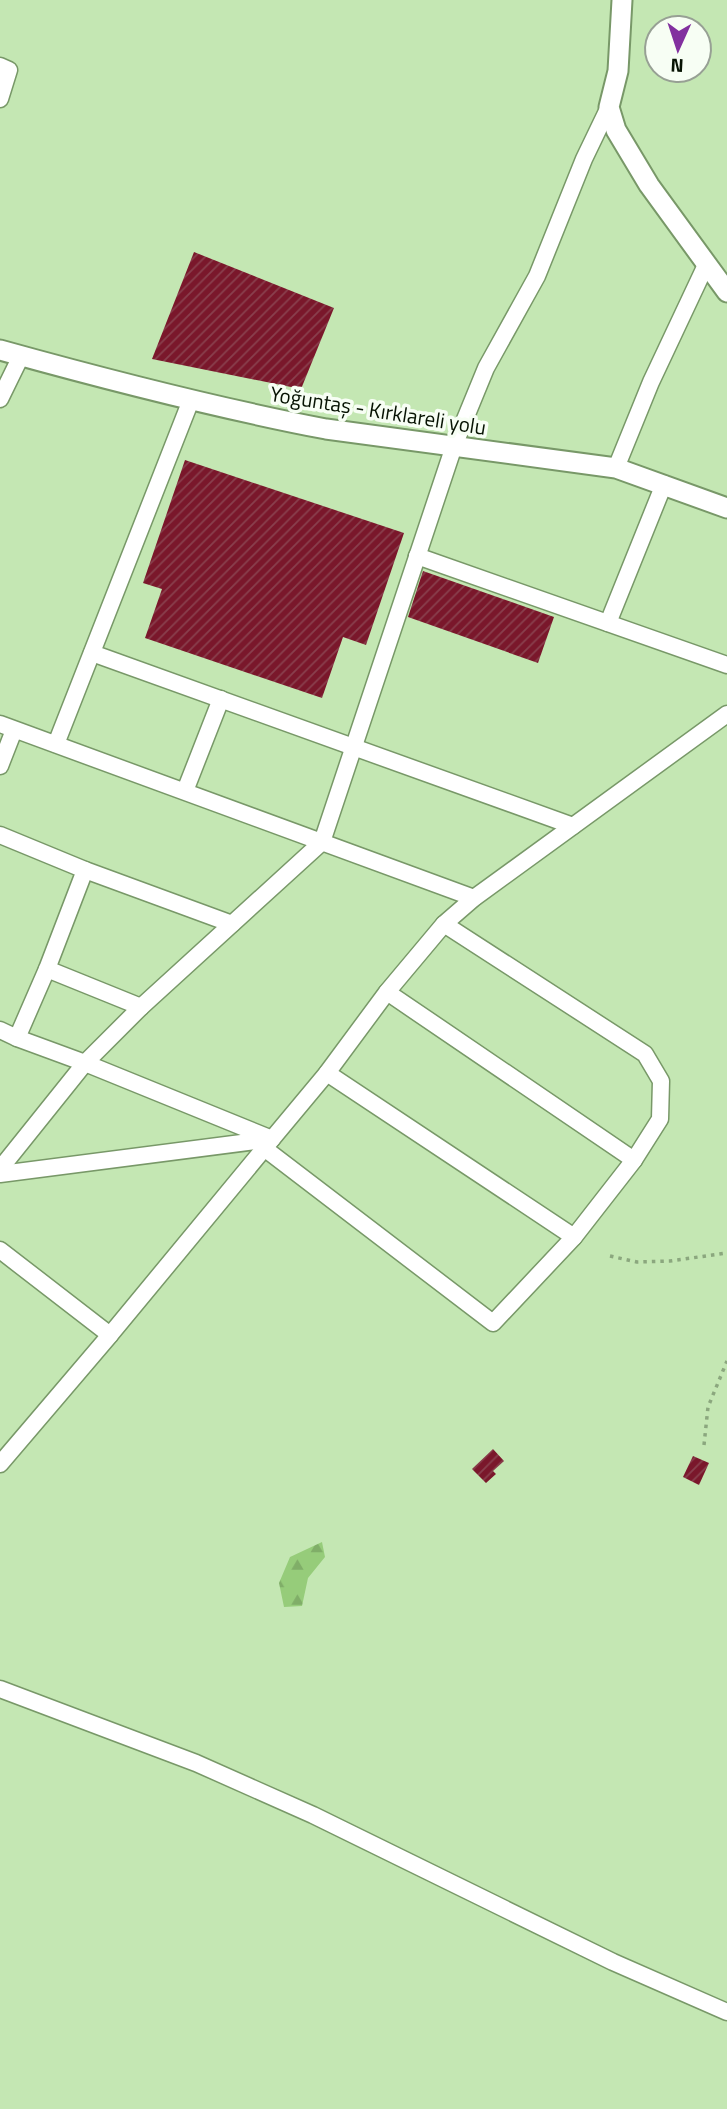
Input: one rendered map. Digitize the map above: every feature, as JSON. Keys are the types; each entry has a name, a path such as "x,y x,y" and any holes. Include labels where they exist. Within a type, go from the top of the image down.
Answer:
{"street":[{"path":"1,1166 85,1063 141,1007 322,842 454,446 486,368 537,276 584,159 609,107 618,71 622,0"},
{"path":"0,66 9,70 0,99"},
{"path":"609,107 616,130 628,153 727,292"},
{"path":"616,468 651,382 706,265"},
{"name":"Yoğuntaş - Kırklareli yolu","path":"0,350 240,412 326,429 616,468 727,508"},
{"path":"0,399 21,356"},
{"path":"56,744 191,400"},
{"path":"608,623 664,484"},
{"path":"417,556 727,664"},
{"path":"92,653 573,826"},
{"path":"185,791 221,699"},
{"path":"2,1456 110,1335 327,1073 387,992 444,924 474,898 727,714"},
{"path":"0,766 7,727 474,898"},
{"path":"0,835 85,870 232,924"},
{"path":"17,1038 85,870"},
{"path":"0,1030 85,1063 268,1144 493,1323 574,1237 634,1160 660,1119 661,1081 645,1054 444,924"},
{"path":"47,969 141,1007"},
{"path":"387,992 634,1160"},
{"path":"327,1073 574,1237"},
{"path":"1,1166 268,1144"},
{"path":"0,1250 110,1335"},
{"path":"0,1689 196,1763 313,1815 613,1962 727,2012"}],"path":[{"path":"610,1256 637,1262 670,1261 727,1253"},
{"path":"704,1445 708,1407 727,1361"}],"green space":[{"path":"322,1542 325,1557 308,1578 302,1606 284,1607 279,1583 290,1557"}],"building":[{"path":"194,252 334,308 301,389 152,359"},
{"path":"185,460 404,533 366,645 343,637 322,698 145,638 162,589 143,583"},
{"path":"423,571 554,617 538,663 408,617"},
{"path":"493,1449 504,1461 493,1471 496,1474 486,1483 472,1469"},
{"path":"693,1456 709,1463 699,1485 683,1477"}]}
